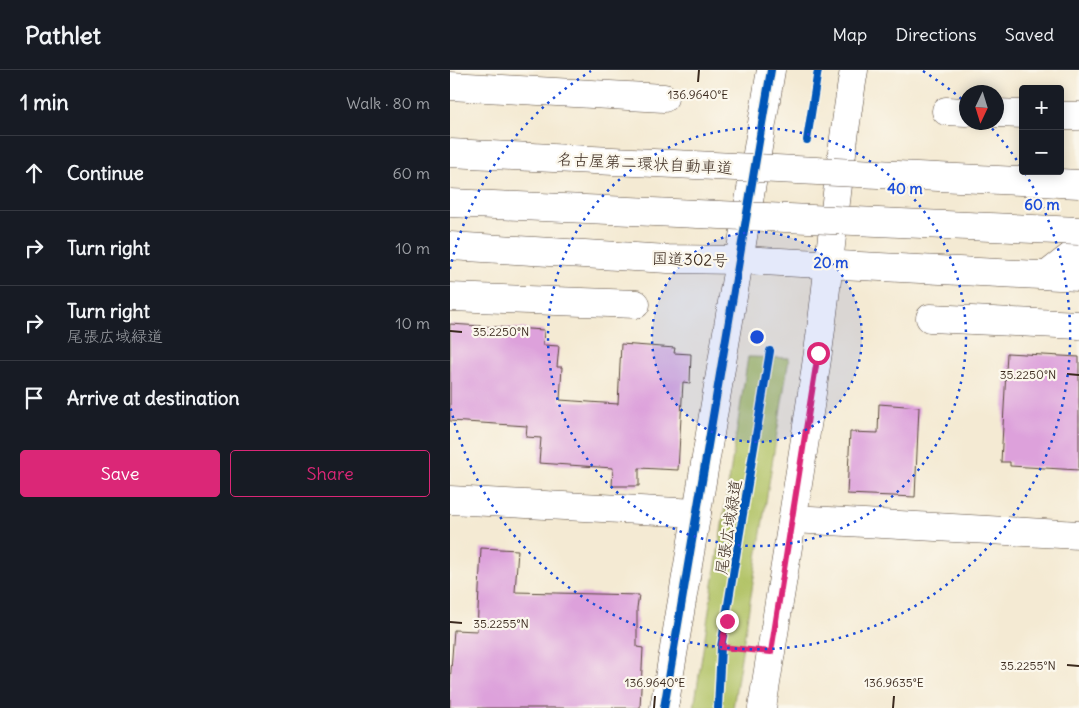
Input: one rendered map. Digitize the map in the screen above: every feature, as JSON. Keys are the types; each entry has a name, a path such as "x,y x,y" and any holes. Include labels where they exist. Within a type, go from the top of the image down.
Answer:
{"main road":[{"path":"664,708 771,70"},
{"path":"762,708 793,519 829,265 845,120 854,70"},
{"path":"450,86 664,98"},
{"path":"1004,113 1019,114"},
{"path":"1064,116 1079,116"},
{"name":"名古屋第二環状自動車道","path":"450,153 1079,184"},
{"path":"450,203 1079,231"},
{"name":"国道302号","path":"450,246 1079,277"},
{"path":"1047,275 1079,250"},
{"path":"450,297 636,304"},
{"path":"930,318 1079,325"},
{"path":"450,500 696,513"},
{"path":"793,519 1079,535"}],"path":[{"path":"807,140 818,70"},
{"path":"675,643 771,652"}],"green space":[{"path":"748,357 789,358 733,708 694,708"}],"building":[{"path":"450,324 544,330 543,345 559,346 557,367 562,367 560,400 618,404 621,344 675,348 674,353 691,354 690,383 683,382 678,470 639,468 639,486 612,486 613,468 539,463 541,438 526,437 527,426 450,421"},
{"path":"1007,353 1079,357 1079,470 1010,466 1010,462 1001,462"},
{"path":"879,404 919,407 915,497 847,494 850,432 878,433"},
{"path":"481,548 518,550 515,592 639,595 637,647 643,648 640,708 450,708 454,630 477,631"}],"cycle path":[{"path":"664,708 771,70"},
{"path":"807,140 818,70"},
{"name":"尾張広域緑道","path":"718,708 721,647 770,351"}],"route":[{"path":"727,621 721,647 771,652 818,353"}]}
